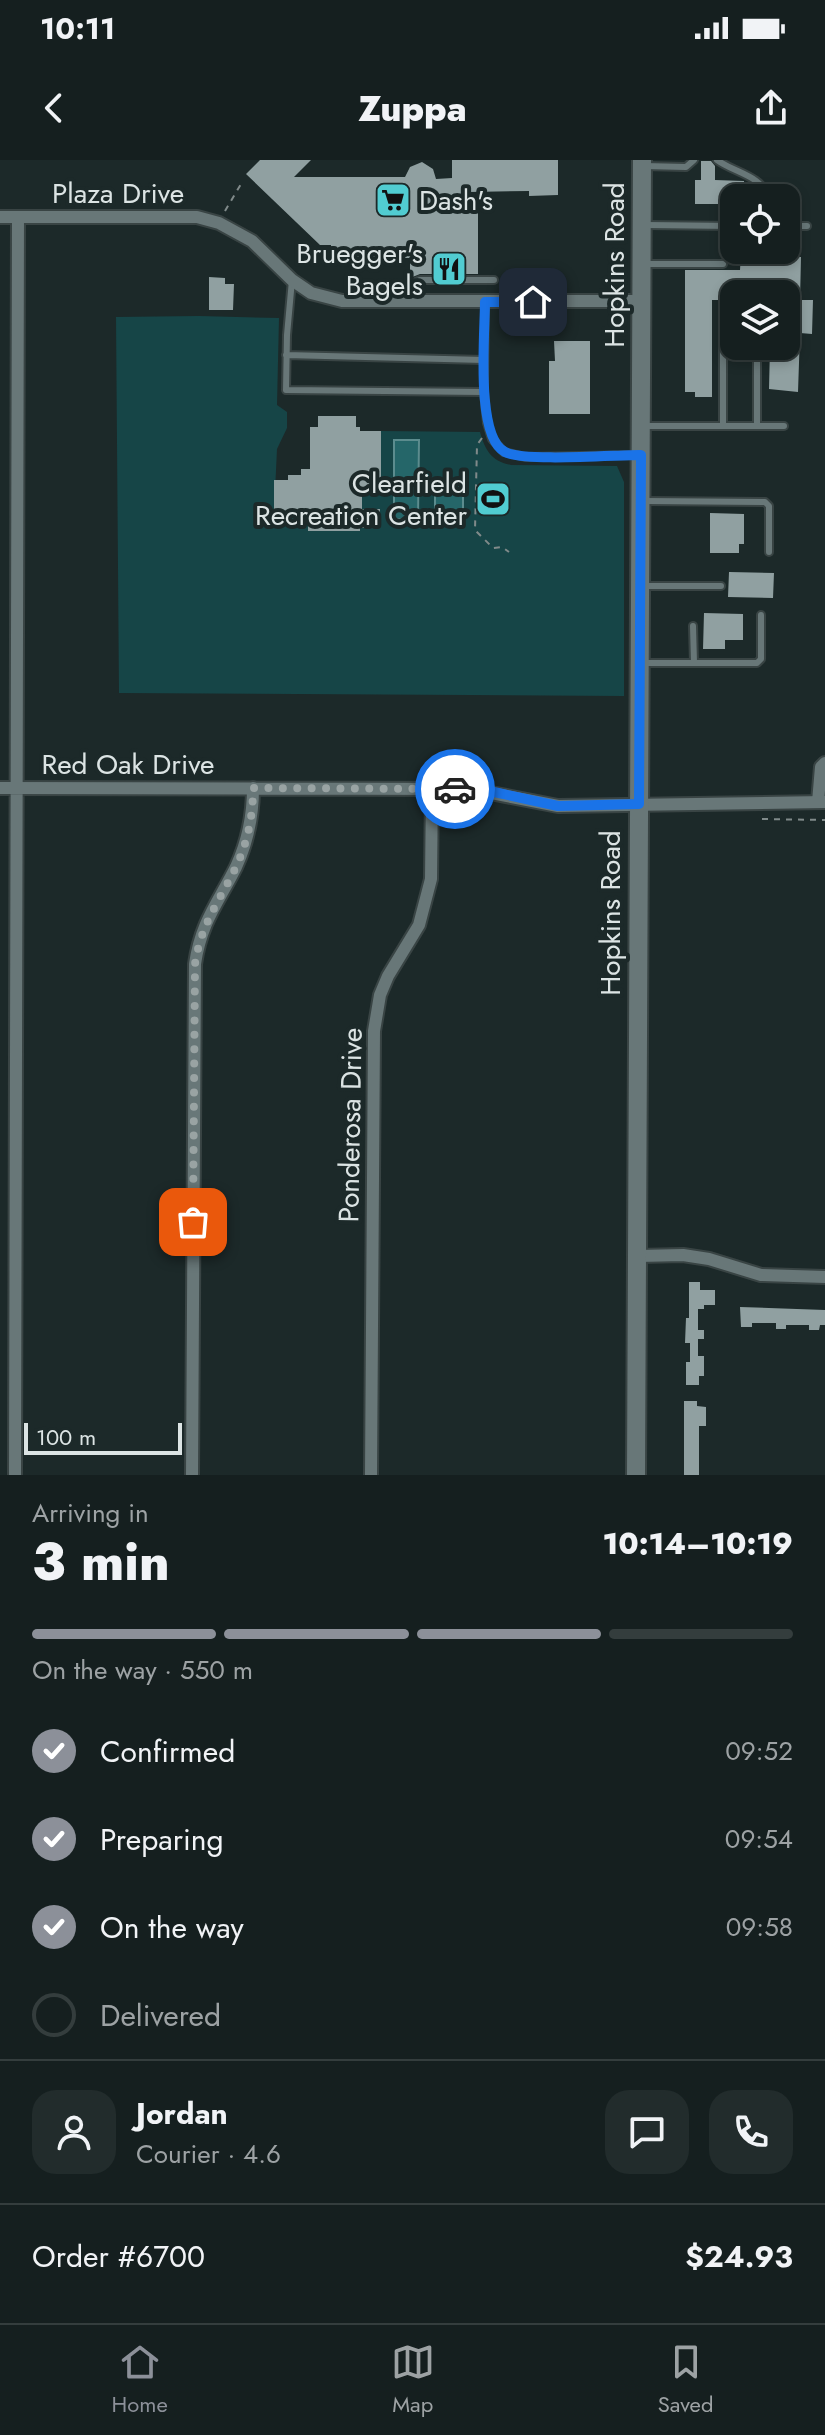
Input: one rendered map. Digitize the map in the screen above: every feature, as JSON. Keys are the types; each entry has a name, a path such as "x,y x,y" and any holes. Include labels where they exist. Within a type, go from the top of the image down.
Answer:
{"street":[{"name":"Hopkins Road","path":"636,1475 642,163"},
{"name":"Plaza Drive","path":"0,217 197,217 219,223 252,241 292,280 311,293 342,301 642,301"},
{"path":"15,1475 18,217"},
{"path":"822,802 821,767 825,763"},
{"name":"Red Oak Drive","path":"0,788 470,789 558,806 822,802"},
{"path":"192,1475 195,964 203,928 246,842 253,816 253,788"},
{"name":"Ponderosa Drive","path":"371,1475 374,1031 380,995 419,925 431,879 432,789"},
{"path":"0,964 16,964"},
{"path":"638,1256 683,1255 709,1259 761,1275 825,1277"}],"lane":[{"path":"642,163 686,167 694,160"},
{"path":"717,160 729,169 756,178 760,184"},
{"path":"642,225 720,226"},
{"path":"800,226 807,226"},
{"path":"642,264 720,264"},
{"path":"292,280 286,390 484,392"},
{"path":"415,302 416,282 420,280 494,280"},
{"path":"485,302 484,392 487,423 492,439 504,452 525,457 641,455"},
{"path":"286,355 484,360"},
{"path":"723,360 723,426"},
{"path":"757,360 757,426"},
{"path":"641,426 784,426"},
{"path":"641,501 765,502 769,506 769,552"},
{"path":"641,586 721,586"},
{"path":"640,663 757,663 761,659 761,615"},
{"path":"693,626 694,663"}],"path":[{"path":"225,211 241,184"},
{"path":"482,438 477,445 475,530 493,548 502,547 509,552"},
{"path":"762,819 825,820"}],"shaded area":[{"name":"Clearfield Recreation Center","path":"116,317 279,318 277,405 287,412 287,428 277,449 274,513 308,513 309,531 380,528 380,509 362,509 362,490 381,431 480,432 490,454 498,461 511,465 617,466 624,482 624,696 119,693"},
{"path":"394,440 419,440 418,519 394,519"},
{"path":"435,481 463,481 463,519 435,520"}],"building":[{"path":"260,160 311,160 294,177 405,177 410,167 422,162 433,169 436,179 452,178 452,160 558,160 558,195 529,196 529,191 469,192 478,203 478,274 420,274 410,278 410,258 331,258 331,245 320,245 246,174"},
{"path":"701,161 711,161 715,166 715,180 744,181 744,184 720,184 720,204 695,204 695,180 701,180"},
{"path":"801,257 800,300 800,280 720,280 720,300 712,300 712,397 695,397 695,392 685,392 685,270 740,270 740,264 800,264"},
{"path":"209,277 225,278 225,284 234,284 233,310 209,310"},
{"path":"800,300 813,300 812,334 800,333"},
{"path":"554,341 590,341 590,414 549,414 549,361 555,361"},
{"path":"770,360 799,360 798,392 769,389"},
{"path":"318,416 356,416 356,427 360,427 360,431 381,431 381,490 362,490 362,509 380,509 380,528 308,531 308,513 274,513 274,480 288,480 288,475 301,475 301,469 310,469 310,427 318,427"},
{"path":"710,513 744,514 744,544 739,544 739,553 710,553"},
{"path":"729,572 774,573 773,598 728,597"},
{"path":"704,613 743,614 743,640 725,640 725,649 703,649"},
{"path":"689,1282 700,1282 700,1290 715,1290 715,1305 704,1305 704,1309 698,1309 698,1330 704,1330 704,1339 698,1339 698,1356 704,1356 704,1376 699,1376 699,1385 686,1385 686,1362 690,1362 690,1343 685,1343"},
{"path":"740,1307 825,1310 825,1325 820,1325 819,1330 809,1330 809,1325 786,1325 786,1329 776,1329 776,1323 752,1323 752,1327 741,1327"},
{"path":"684,1401 697,1401 697,1406 706,1407 706,1426 699,1426 699,1475 684,1475"}],"way so far":[{"path":"193,1222 195,964 203,928 246,842 253,816 253,788 455,789"}],"place":[{"name":"Dash's","path":"393,200"},
{"name":"Bruegger's Bagels","path":"449,269"},
{"name":"Clearfield Recreation Center","path":"493,499"}],"route":[{"path":"455,789 494,792 558,806 639,804 641,455 525,457 504,452 492,439 484,392 485,302 533,302"}]}
